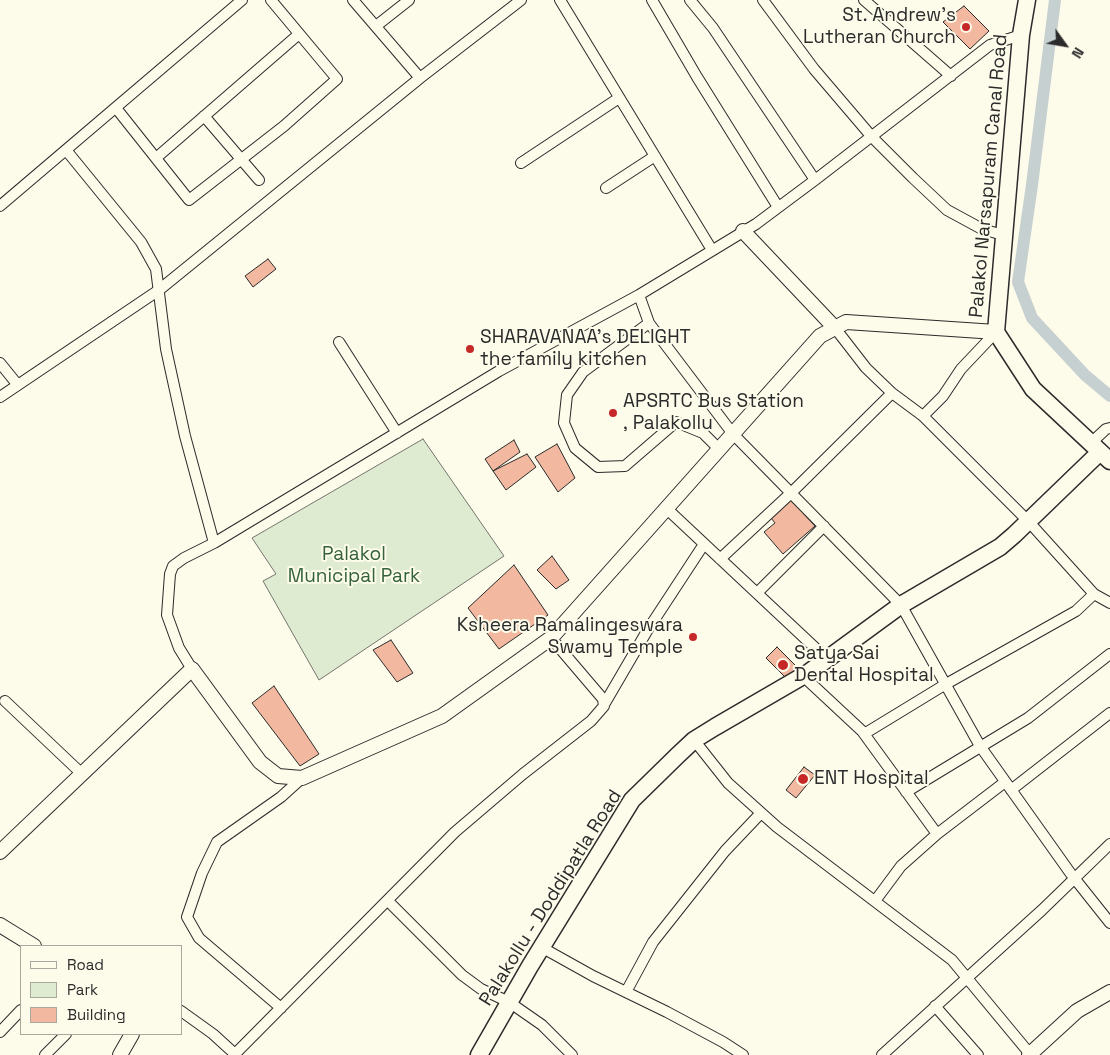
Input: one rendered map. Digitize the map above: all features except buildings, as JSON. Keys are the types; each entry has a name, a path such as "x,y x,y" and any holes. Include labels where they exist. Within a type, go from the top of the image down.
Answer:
{"main road":[{"name":"Palakol Narsapuram Canal Road","path":"1027,0 1021,35 996,332 1033,389 1101,452"},
{"name":"Palakollu - Doddipatla Road","path":"479,1055 541,948 632,800 694,740 803,676 901,605 1000,547 1101,452"}],"street":[{"path":"0,206 242,0"},
{"path":"116,108 189,200 284,126 337,79 272,0"},
{"path":"353,0 420,78"},
{"path":"376,26 409,0"},
{"path":"0,397 159,290 420,78 521,0"},
{"path":"560,0 712,250"},
{"path":"652,0 697,77 778,207"},
{"path":"690,0 713,28 816,180"},
{"path":"763,0 814,69 872,137 947,210 982,229 1003,235"},
{"path":"864,0 951,76"},
{"path":"156,158 299,34"},
{"path":"302,778 278,776 260,762 192,669 179,648 167,615 170,574 173,566 499,371 639,295 743,232 816,180 990,45 1021,35"},
{"path":"521,163 619,98"},
{"path":"204,116 259,180"},
{"path":"66,150 141,242 156,269 166,350 185,436 214,543"},
{"path":"606,188 655,156"},
{"path":"743,232 835,328 866,368 892,392 923,416 1028,522 1094,594 1110,603"},
{"path":"639,295 649,323 733,434 901,605 980,746 1075,878 1110,923"},
{"path":"280,1008 199,938 187,916 202,873 217,842 281,797 302,778 442,716 551,638 820,336 846,322 996,332"},
{"path":"649,323 583,372 567,395 564,423 575,448 598,467 625,466 676,422 703,433 719,449"},
{"path":"923,416 943,396 962,369 996,332"},
{"path":"339,342 397,433"},
{"path":"0,363 17,384"},
{"path":"720,559 791,493 892,392"},
{"path":"1101,452 1106,429 1110,428"},
{"path":"666,508 827,659"},
{"path":"757,593 824,526"},
{"path":"182,1012 213,1034 231,1053 280,1008 455,832 523,774 591,721 604,706 647,631 704,544"},
{"path":"864,734 946,684 1076,611 1094,594"},
{"path":"551,638 605,703"},
{"path":"906,792 1028,718 1110,654"},
{"path":"0,852 192,669"},
{"path":"803,676 864,734 937,834"},
{"path":"5,702 81,773"},
{"path":"875,900 901,866 937,834 1110,713"},
{"path":"694,740 728,783 777,827 952,960 967,976 1029,1055 1077,1011 1110,992"},
{"path":"626,992 653,942 724,851 761,813"},
{"path":"882,1055 1110,844"},
{"path":"388,901 462,975 489,994 509,1002 542,1025 572,1055"},
{"path":"0,925 32,945"},
{"path":"541,948 683,1020 743,1055"},
{"path":"935,1006 978,1055"},
{"path":"0,1032 20,1011"},
{"path":"45,1055 65,1035"},
{"path":"120,1055 131,1035"}],"green space":[{"name":"Palakol Municipal Park","path":"423,439 504,556 319,680 263,581 276,574 252,538"}],"waterway":[{"path":"1055,0 1018,282 1032,318 1085,375 1110,396"}],"place":[{"name":"St. Andrew's Lutheran Church","path":"966,27"},
{"name":"SHARAVANAA's DELIGHT the family kitchen","path":"470,349"},
{"name":"APSRTC Bus Station , Palakollu","path":"613,413"},
{"name":"Ksheera Ramalingeswara Swamy Temple","path":"693,637"},
{"name":"Satya Sai Dental Hospital","path":"783,665"},
{"name":"ENT Hospital","path":"803,779"}]}
